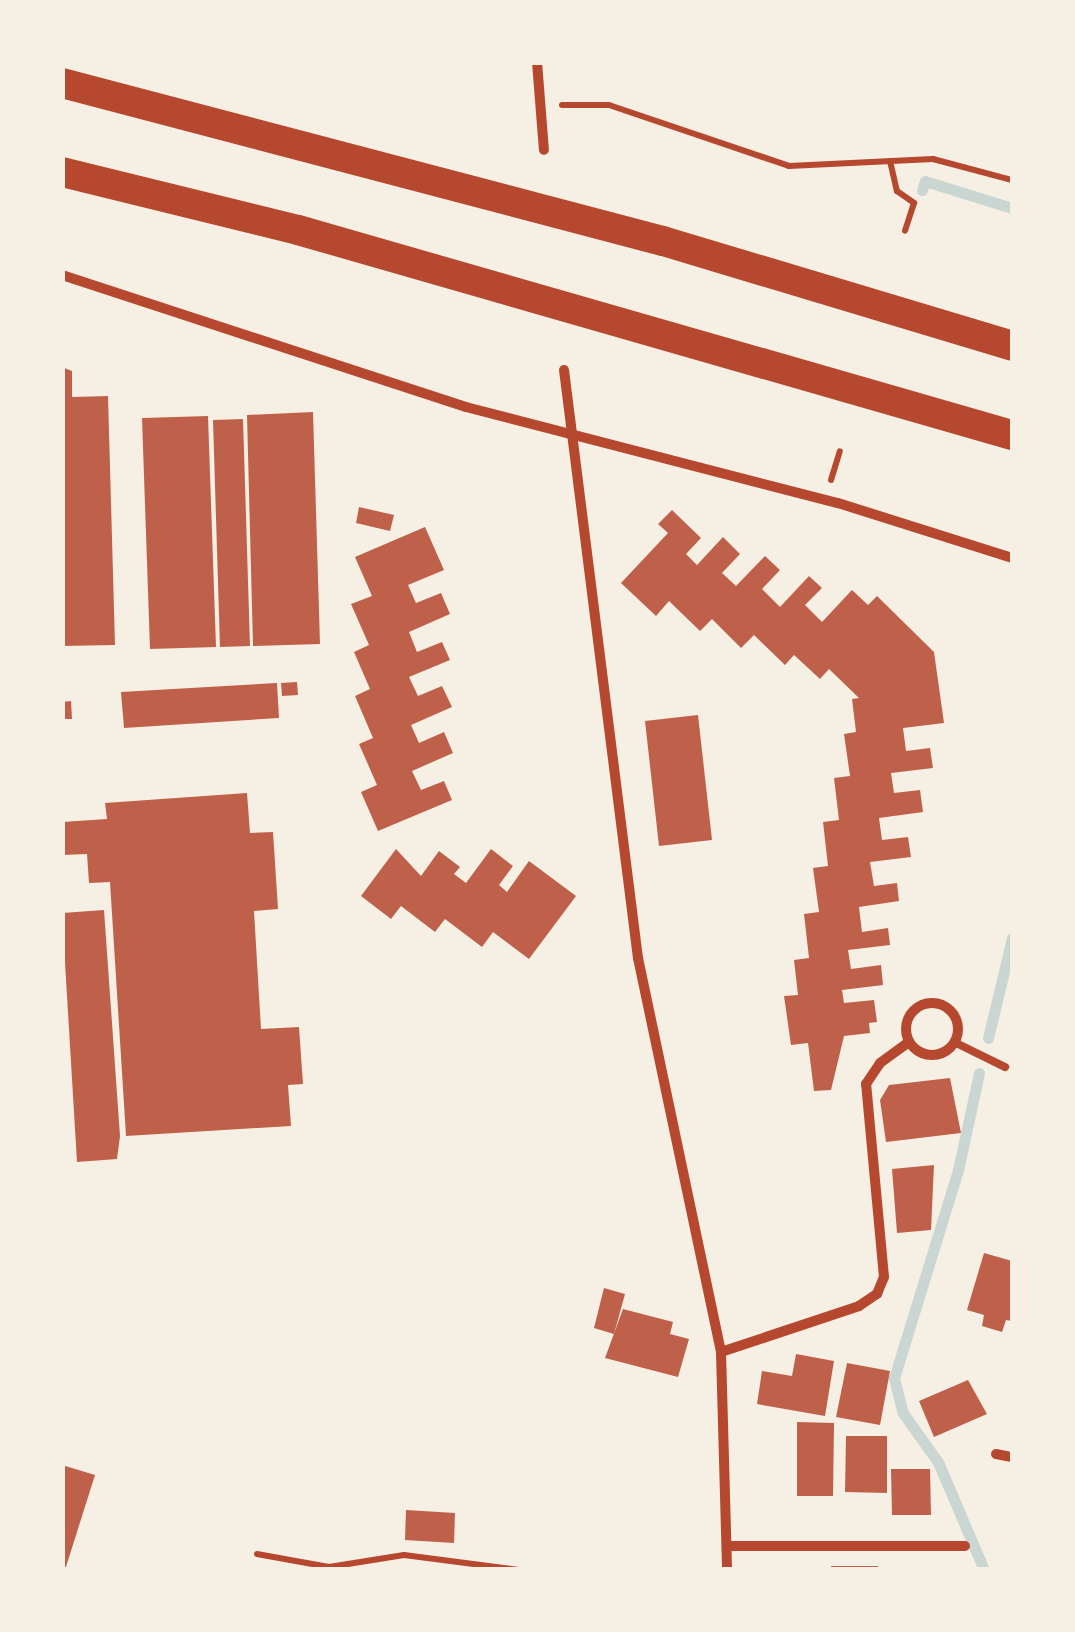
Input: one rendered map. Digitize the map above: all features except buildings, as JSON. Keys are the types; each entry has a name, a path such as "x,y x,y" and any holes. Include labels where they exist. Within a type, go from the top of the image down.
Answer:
{"highway":[{"path":"62,83 644,236 1012,346"},
{"path":"62,172 298,230 1012,435"}],"street":[{"path":"537,62 544,150"},
{"path":"62,275 576,438 838,503 1012,558"},
{"path":"564,370 576,438 638,958 722,1352 727,1570"},
{"path":"722,1352 859,1306 877,1294 884,1277 866,1084 880,1064 910,1042 912,1013 932,1003 952,1013 954,1042 936,1055 910,1042"},
{"path":"996,1454 1012,1456"},
{"path":"728,1546 964,1546"}],"lane":[{"path":"954,1042 1005,1066"}],"path":[{"path":"542,104 609,105 789,166 933,159 1012,180"},
{"path":"890,161 897,191 914,203 906,231"},
{"path":"257,1554 329,1567 404,1556 519,1570"}],"waterway":[{"path":"922,190 925,181 1012,208"},
{"path":"988,1038 1012,938"},
{"path":"979,1073 958,1170 894,1378 903,1413 938,1462 984,1570"}]}
